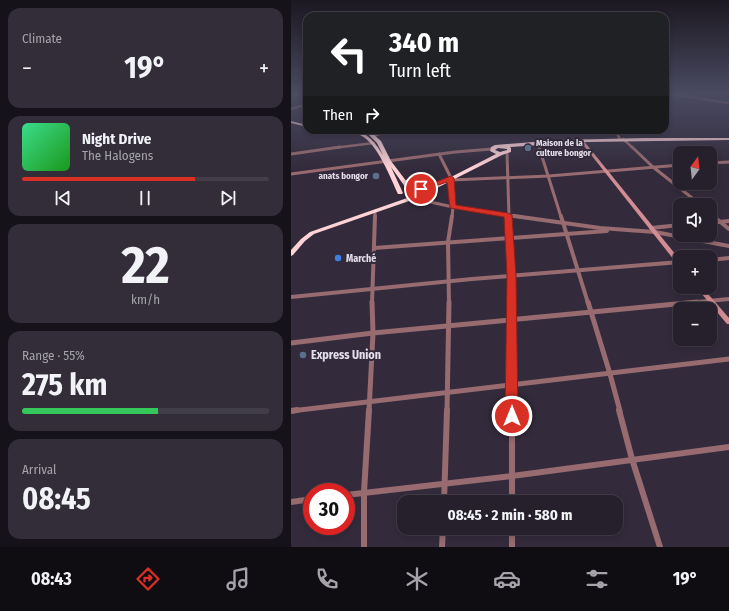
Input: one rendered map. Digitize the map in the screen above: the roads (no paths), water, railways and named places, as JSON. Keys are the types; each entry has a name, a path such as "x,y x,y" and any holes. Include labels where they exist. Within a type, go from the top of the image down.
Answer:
{"highway":[{"path":"291,122 303,126"},
{"path":"291,125 303,126"},
{"path":"357,134 364,135 374,143 386,161 411,190 416,193 412,198 403,199 399,194 397,183 386,161 379,142 369,134"},
{"path":"492,150 503,146 525,144 622,139 729,140"},
{"path":"292,250 312,233 412,198 487,160 525,144"},
{"path":"503,146 508,151"},
{"path":"492,150 500,154"},
{"path":"487,160 491,156 492,150"},
{"path":"375,211 390,203 399,194 441,183"}],"street":[{"path":"373,136 380,134"},
{"path":"618,134 653,167 692,198"},
{"path":"582,141 673,255"},
{"path":"291,154 374,143"},
{"path":"538,143 610,374 632,459 660,547"},
{"path":"291,174 480,149 492,150"},
{"path":"508,151 507,178 512,320 512,495"},
{"path":"439,154 451,179 453,207 448,242 450,326 444,495"},
{"path":"717,163 729,162"},
{"path":"451,179 549,176 673,166"},
{"path":"412,198 453,207 564,224 655,232 729,246"},
{"path":"364,547 364,492 373,333 372,288 375,211"},
{"path":"717,219 729,229"},
{"path":"717,222 729,221"},
{"path":"651,228 673,226"},
{"path":"374,248 621,230"},
{"path":"717,259 729,258"},
{"path":"291,297 450,281 673,263"},
{"path":"705,294 729,322"},
{"path":"291,344 373,333 729,299"},
{"path":"291,411 369,403 447,392 729,359"},
{"path":"355,494 512,476 729,447"},
{"path":"291,502 303,500"},
{"path":"442,547 443,535"},
{"path":"512,535 512,547"}],"place":[{"name":"Maison de la culture bongor","path":"528,148"},
{"name":"anats bongor","path":"376,176"},
{"name":"Marché","path":"338,258"},
{"name":"Express Union","path":"303,355"}]}
